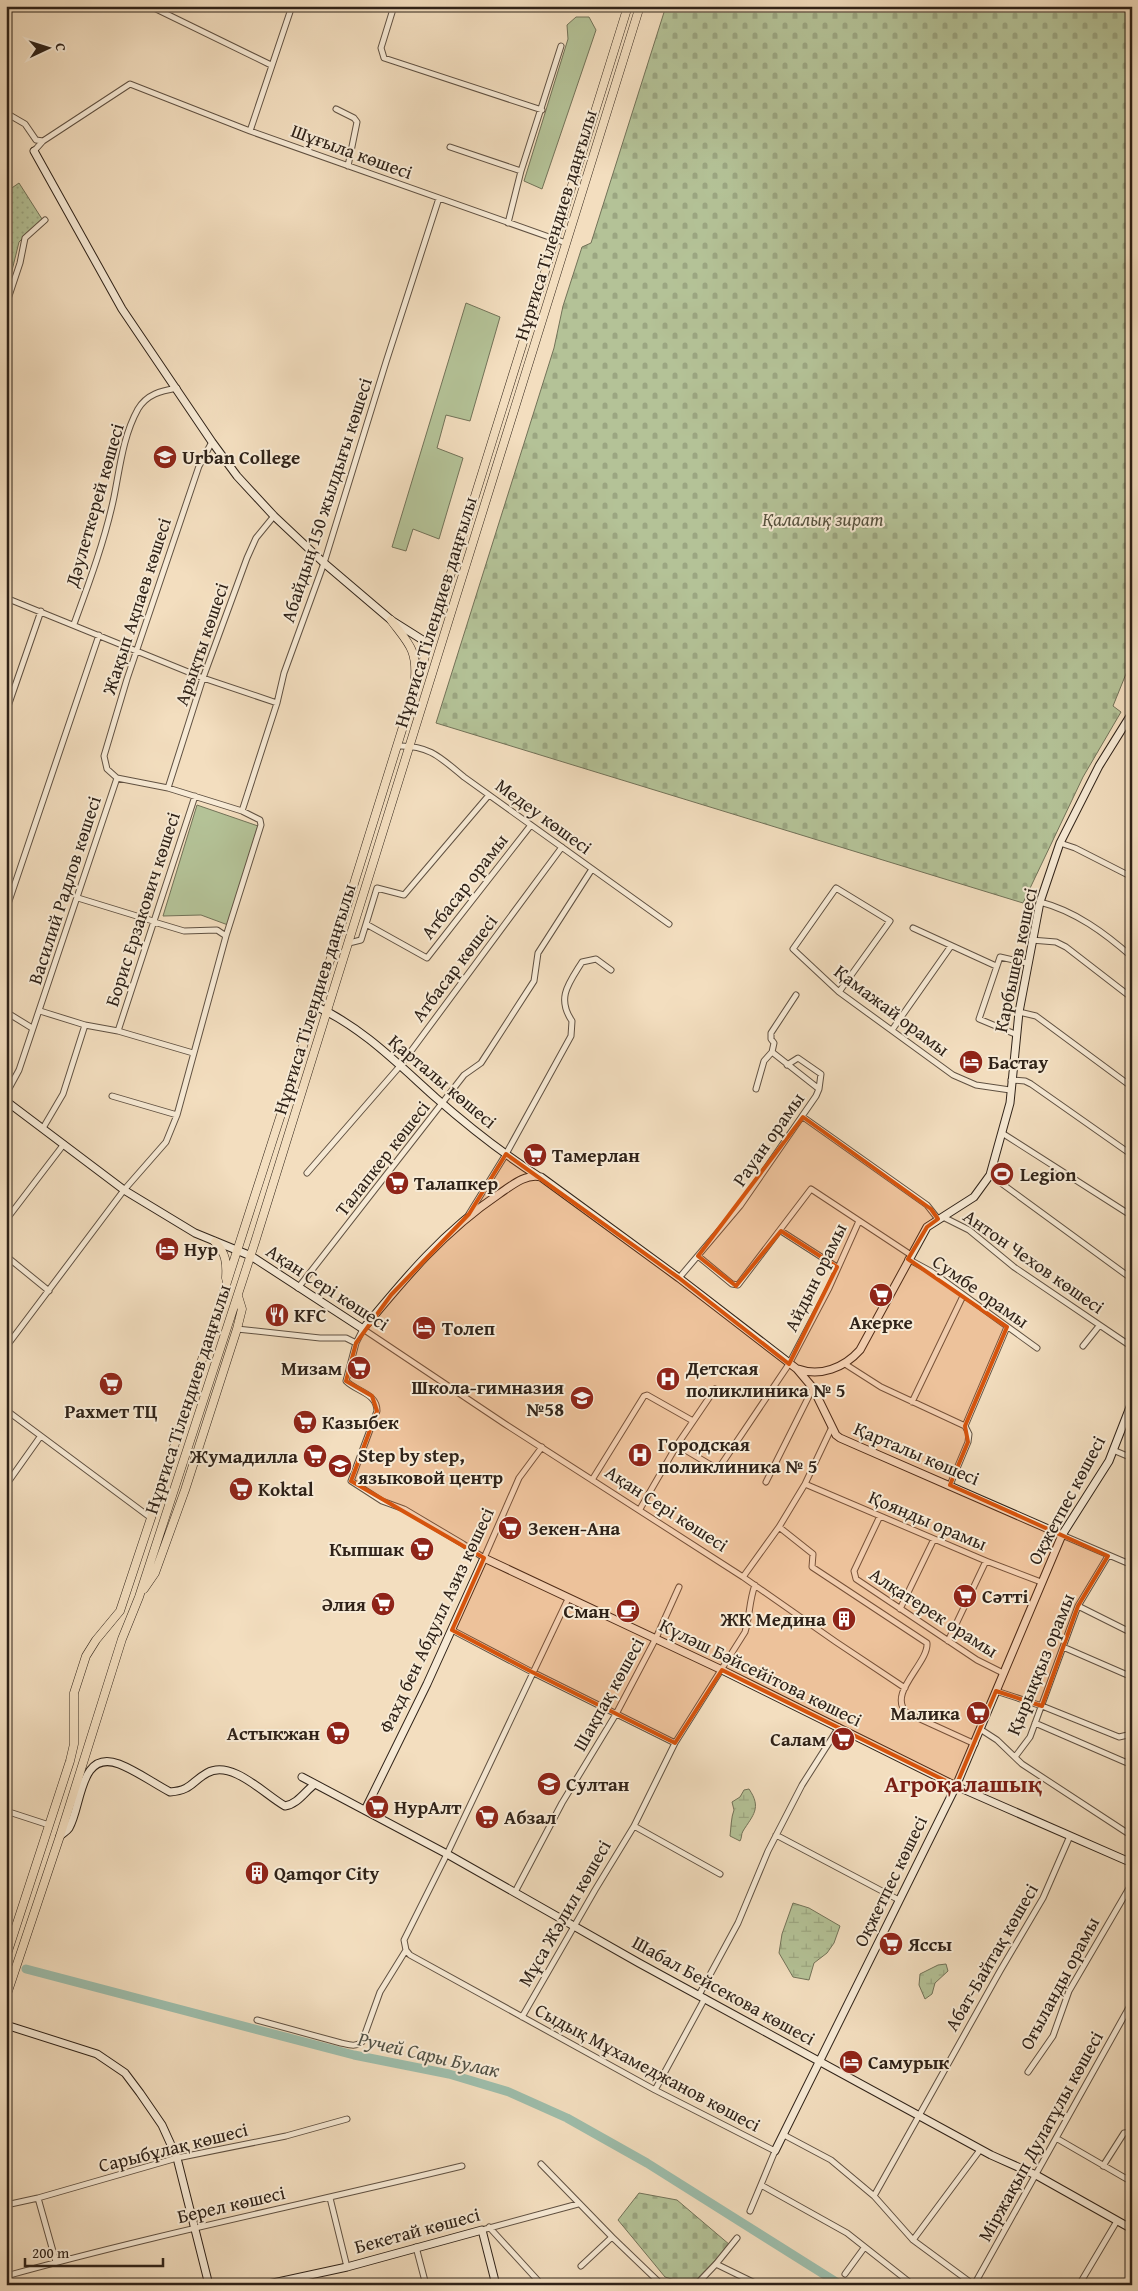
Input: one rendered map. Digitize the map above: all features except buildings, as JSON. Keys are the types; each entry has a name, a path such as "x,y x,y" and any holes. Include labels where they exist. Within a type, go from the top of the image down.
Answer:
{"main road":[{"name":"Нұрғиса Тілендиев даңғылы","path":"6,1958 50,1825 74,1744 74,1693 86,1656 96,1640 120,1611 151,1518 316,1006 628,6"},
{"name":"Нұрғиса Тілендиев даңғылы","path":"6,1997 60,1836 109,1676 139,1597 251,1256 640,6"},
{"path":"391,620 416,659 414,691"},
{"path":"215,1242 223,1250 226,1260 226,1289"},
{"path":"139,1597 155,1573 185,1490 237,1329 242,1309 238,1296"},
{"path":"216,1363 232,1344"},
{"path":"173,1450 180,1451 185,1456"},
{"path":"120,1611 131,1615"},
{"path":"20,1916 32,1920"}],"street":[{"path":"150,6 272,65"},
{"path":"250,131 292,6"},
{"path":"388,6 394,7 381,48 384,58 542,110"},
{"path":"508,223 521,171 561,46"},
{"name":"Шұғыла көшесі","path":"43,141 130,84 250,131 566,243"},
{"path":"336,109 358,122 348,166"},
{"path":"6,113 25,124 36,140 43,141"},
{"path":"43,141 34,151 122,309 237,476 274,516 324,563 391,620 429,644"},
{"path":"450,147 521,171"},
{"name":"Абайдың 150 жылдығы көшесі","path":"242,811 277,704 284,673 324,563 439,198"},
{"path":"6,305 20,263 25,238 45,220"},
{"name":"Дәулеткерей көшесі","path":"74,624 114,497 118,467 132,422 139,408 148,398 158,392 176,388"},
{"name":"Жақып Ақпаев көшесі","path":"117,778 107,769 104,756 136,652 199,466 212,442"},
{"name":"Арықты көшесі","path":"168,788 204,678 247,558 256,538 274,516"},
{"path":"6,598 74,624 136,652 277,704"},
{"path":"6,712 40,611"},
{"path":"6,910 99,635"},
{"name":"Карбышев көшесі","path":"910,1257 927,1227 940,1218 958,1210 974,1197 990,1175 1010,1103 1018,1012 1040,902 1060,843 1099,766 1132,713"},
{"name":"Медеу көшесі","path":"398,746 410,746 434,752 489,795 669,924"},
{"path":"6,1347 124,1190 166,1142 177,1115 226,936 261,825 258,818 242,811 168,788 117,778"},
{"name":"Василий Радлов көшесі","path":"6,1094 19,1070 32,1028 40,1011 117,778"},
{"name":"Атбасар орамы","path":"349,943 361,940 377,888 404,895 489,795"},
{"name":"Борис Ерзакович көшесі","path":"118,1031 195,796"},
{"name":"Атбасар орамы","path":"366,924 427,958 531,825"},
{"path":"1060,843 1075,848 1130,876 1132,866"},
{"name":"Атбасар көшесі","path":"307,1172 400,1066 562,847"},
{"name":"Талапкер көшесі","path":"298,1288 464,1075 482,1064 534,981 538,954 592,869"},
{"name":"Қамажай орамы","path":"839,992 890,921 836,888 793,949 839,992 953,1075 976,1084 1010,1090"},
{"path":"78,898 184,931 217,930 226,936"},
{"path":"1040,902 1071,913 1111,938 1132,957"},
{"path":"913,928 996,966"},
{"path":"1031,940 1056,942 1066,947 1132,998"},
{"path":"892,1030 951,946"},
{"path":"1015,1034 979,1019 1000,957 1027,963"},
{"path":"469,1214 506,1154 571,1036 572,1021 564,1010 564,994 571,980 582,962 596,959 611,970"},
{"path":"756,1090 764,1060 772,1052 774,1043 771,1039 771,1032 796,995"},
{"name":"Қарталы көшесі","path":"316,1006 342,1019 506,1154 566,1194 797,1369 813,1388 836,1435 840,1438 1132,1565"},
{"path":"40,1011 85,1025 118,1031 193,1053"},
{"path":"6,1012 32,1028"},
{"path":"1018,1012 1036,1016 1132,1088"},
{"path":"43,1128 62,1094 85,1025"},
{"name":"Рауан орамы","path":"679,1278 740,1206 764,1168 803,1117 819,1089 772,1052"},
{"path":"788,1065 798,1058 821,1074 819,1089"},
{"path":"1011,1080 1025,1081 1031,1084 1132,1155"},
{"path":"112,1096 177,1115"},
{"name":"Ақан Сері көшесі","path":"6,1101 124,1190 188,1228 215,1242 251,1256 743,1577 905,1688"},
{"name":"Антон Чехов көшесі","path":"803,1117 927,1205 940,1218 969,1230 1014,1267 1132,1347"},
{"path":"1002,1133 1085,1184 1132,1216"},
{"path":"6,1220 64,1144"},
{"path":"990,1175 1132,1279"},
{"path":"237,1329 320,1338 346,1338 356,1343 363,1329 424,1258 469,1214 520,1180 538,1176"},
{"name":"Сумбе орамы","path":"781,1231 811,1189 932,1272 1037,1348"},
{"name":"Айдын орамы","path":"677,1445 714,1467 722,1466 788,1364 822,1302 859,1222"},
{"path":"698,1256 736,1286 781,1231 837,1267"},
{"path":"6,1256 49,1291"},
{"path":"797,1369 806,1372 833,1370 845,1364 860,1350 910,1257"},
{"path":"912,1402 963,1296"},
{"path":"1083,1346 1099,1326"},
{"path":"965,1426 1007,1327"},
{"name":"Күләш Бәйсейітова көшесі","path":"356,1343 346,1381 353,1388 375,1399 377,1411 351,1482 404,1510 484,1558 568,1599 656,1638 956,1786 1132,1863"},
{"path":"845,1364 881,1387 965,1426 969,1434 968,1442 950,1485"},
{"path":"766,1482 813,1388"},
{"path":"640,1509 677,1445 715,1390"},
{"path":"592,1480 644,1396 647,1395 692,1422"},
{"name":"Оқжетпес көшесі","path":"750,2210 775,2151 956,1786 975,1744 1040,1582 1062,1535 1104,1470 1114,1450 1132,1402"},
{"path":"6,1410 151,1518"},
{"path":"743,1577 779,1527 804,1484 832,1427"},
{"path":"6,1485 40,1437"},
{"name":"Фахд бен Абдулл Азиз көшесі","path":"365,1810 452,1630 519,1478 542,1446"},
{"path":"1114,1450 1132,1458"},
{"name":"Қоянды орамы","path":"804,1484 1040,1582"},
{"name":"Алқатерек орамы","path":"880,1516 854,1571 857,1580 977,1660 1003,1673"},
{"path":"779,1527 813,1554 812,1567 928,1643 905,1688 902,1698 903,1707 907,1713 975,1744"},
{"path":"900,1609 934,1539"},
{"name":"Қырыққыз орамы","path":"1015,1757 1030,1737 1036,1723 1078,1606 1108,1556"},
{"path":"948,1641 986,1561"},
{"name":"Мұса Жәлил көшесі","path":"522,2017 634,1826 675,1743 745,1632 749,1621 749,1601 755,1585"},
{"name":"Шақпақ көшесі","path":"515,1892 562,1803 616,1714 656,1638 679,1587"},
{"path":"258,2020 355,2046 362,2042 380,1992 406,1949 404,1940 448,1854 568,1599"},
{"path":"1078,1606 1132,1633"},
{"path":"452,1630 675,1743"},
{"path":"1063,1647 1132,1677"},
{"path":"996,1691 1042,1706 1120,1737 1130,1735"},
{"path":"1036,1723 1132,1765"},
{"path":"655,2090 738,1923 776,1836 802,1785 840,1728"},
{"path":"980,1729 1022,1764 1132,1836"},
{"path":"60,1836 68,1829 85,1779 92,1768 106,1761 120,1764 170,1792 190,1787 198,1779 214,1770 230,1771 285,1806 296,1802 315,1784"},
{"name":"Шабал Бейсекова көшесі","path":"302,1777 448,1854 574,1927 980,2150 1036,2175 1132,2228"},
{"path":"6,1811 50,1825"},
{"path":"634,1826 720,1874"},
{"path":"776,1836 899,1900"},
{"name":"Абат-Байтақ көшесі","path":"874,2196 990,1988 1043,1898 1070,1836"},
{"name":"Оғыланды орамы","path":"1028,2072 1053,2036 1069,1991 1132,1882"},
{"name":"Сыдық Мұхамеджанов көшесі","path":"406,1949 410,1955 655,2090 775,2151"},
{"name":"Міржақып Дулатұлы көшесі","path":"974,2285 1132,2002"},
{"path":"6,2025 97,2054 125,2073 162,2125 177,2158 196,2227 209,2285"},
{"name":"Сарыбұлақ көшесі","path":"6,2205 38,2198 177,2158 286,2136 347,2119"},
{"path":"1103,2166 1124,2133 1132,2132"},
{"name":"Сыдық Мұхамеджанов көшесі","path":"784,2135 831,2160 874,2196 913,2240 974,2285"},
{"path":"1056,2138 1132,2182"},
{"path":"913,2240 980,2150"},
{"path":"542,2164 578,2204 662,2285"},
{"name":"Берел көшесі","path":"6,2276 196,2227 330,2198 462,2166"},
{"path":"760,2185 847,2233 913,2285"},
{"path":"38,2198 56,2262"},
{"path":"330,2198 347,2266"},
{"name":"Бекетай көшесі","path":"264,2285 347,2266 578,2204"},
{"path":"1079,2285 1117,2221"},
{"path":"486,2228 496,2285"},
{"path":"486,2228 542,2285"},
{"path":"581,2266 612,2238"},
{"path":"696,2285 737,2238"},
{"path":"416,2247 426,2285"},
{"path":"845,2274 864,2248"},
{"path":"716,2264 759,2285"}],"highlighted area":[{"path":"803,1117 931,1209 938,1219 927,1227 908,1259 1007,1327 965,1426 968,1442 950,1485 1108,1556 1078,1606 1042,1706 996,1691 956,1786 722,1670 675,1743 532,1672 452,1630 484,1558 351,1481 377,1411 372,1396 346,1381 356,1343 391,1295 469,1214 506,1154 679,1278 789,1364 837,1267 781,1231 736,1286 698,1256"}],"green space":[{"name":"Қалалық зират","path":"666,6 1132,6 1132,659 1113,706 1121,712 1083,777 1023,903 436,723 554,348 563,306 582,247 591,243"},
{"path":"576,17 589,17 596,30 542,189 524,181 568,39 567,25"},
{"path":"19,183 42,219 19,242 6,295 6,192"},
{"path":"466,303 500,317 470,421 446,415 437,448 463,458 439,539 413,529 406,551 392,547"},
{"path":"197,805 258,826 228,925 201,915 163,916"},
{"path":"749,1789 755,1801 755,1811 742,1832 740,1841 730,1836 734,1810 732,1802 740,1797 744,1790"},
{"path":"793,1903 809,1908 840,1926 834,1943 827,1953 814,1963 809,1980 793,1977 779,1953 782,1934"},
{"path":"946,1964 948,1971 935,1983 932,1994 925,1999 919,1985 920,1974 938,1965"},
{"path":"639,2193 677,2200 730,2245 691,2285 665,2277 618,2220"}],"waterway":[{"name":"Ручей Сары Булак","path":"26,1969 354,2055 449,2074 509,2092 567,2118 647,2163 841,2285"}],"place":[{"name":"Urban College","path":"165,457"},
{"name":"Бастау","path":"971,1062"},
{"name":"Тамерлан","path":"535,1155"},
{"name":"Legion","path":"1002,1174"},
{"name":"Талапкер","path":"397,1183"},
{"name":"Нур","path":"167,1249"},
{"name":"Акерке","path":"881,1295"},
{"name":"KFC","path":"277,1315"},
{"name":"Толеп","path":"424,1328"},
{"name":"Мизам","path":"359,1368"},
{"name":"Детская поликлиника № 5","path":"668,1379"},
{"name":"Рахмет ТЦ","path":"111,1384"},
{"name":"Школа-гимназия №58","path":"582,1398"},
{"name":"Казыбек","path":"305,1422"},
{"name":"Городская поликлиника № 5","path":"640,1455"},
{"name":"Жумадилла","path":"315,1456"},
{"name":"Step by step, языковой центр","path":"340,1466"},
{"name":"Koktal","path":"241,1489"},
{"name":"Зекен-Ана","path":"510,1528"},
{"name":"Кыпшак","path":"422,1549"},
{"name":"Сәттi","path":"965,1596"},
{"name":"Әлия","path":"383,1604"},
{"name":"Сман","path":"628,1611"},
{"name":"ЖК Медина","path":"844,1619"},
{"name":"Малика","path":"978,1713"},
{"name":"Астыкжан","path":"338,1733"},
{"name":"Салам","path":"843,1739"},
{"name":"Султан","path":"549,1784"},
{"name":"НурАлт","path":"377,1807"},
{"name":"Абзал","path":"487,1817"},
{"name":"Qamqor City","path":"257,1873"},
{"name":"Яссы","path":"891,1944"},
{"name":"Самурык","path":"851,2062"}],"district":[{"name":"Агроқалашық","path":"963,1783"}]}
